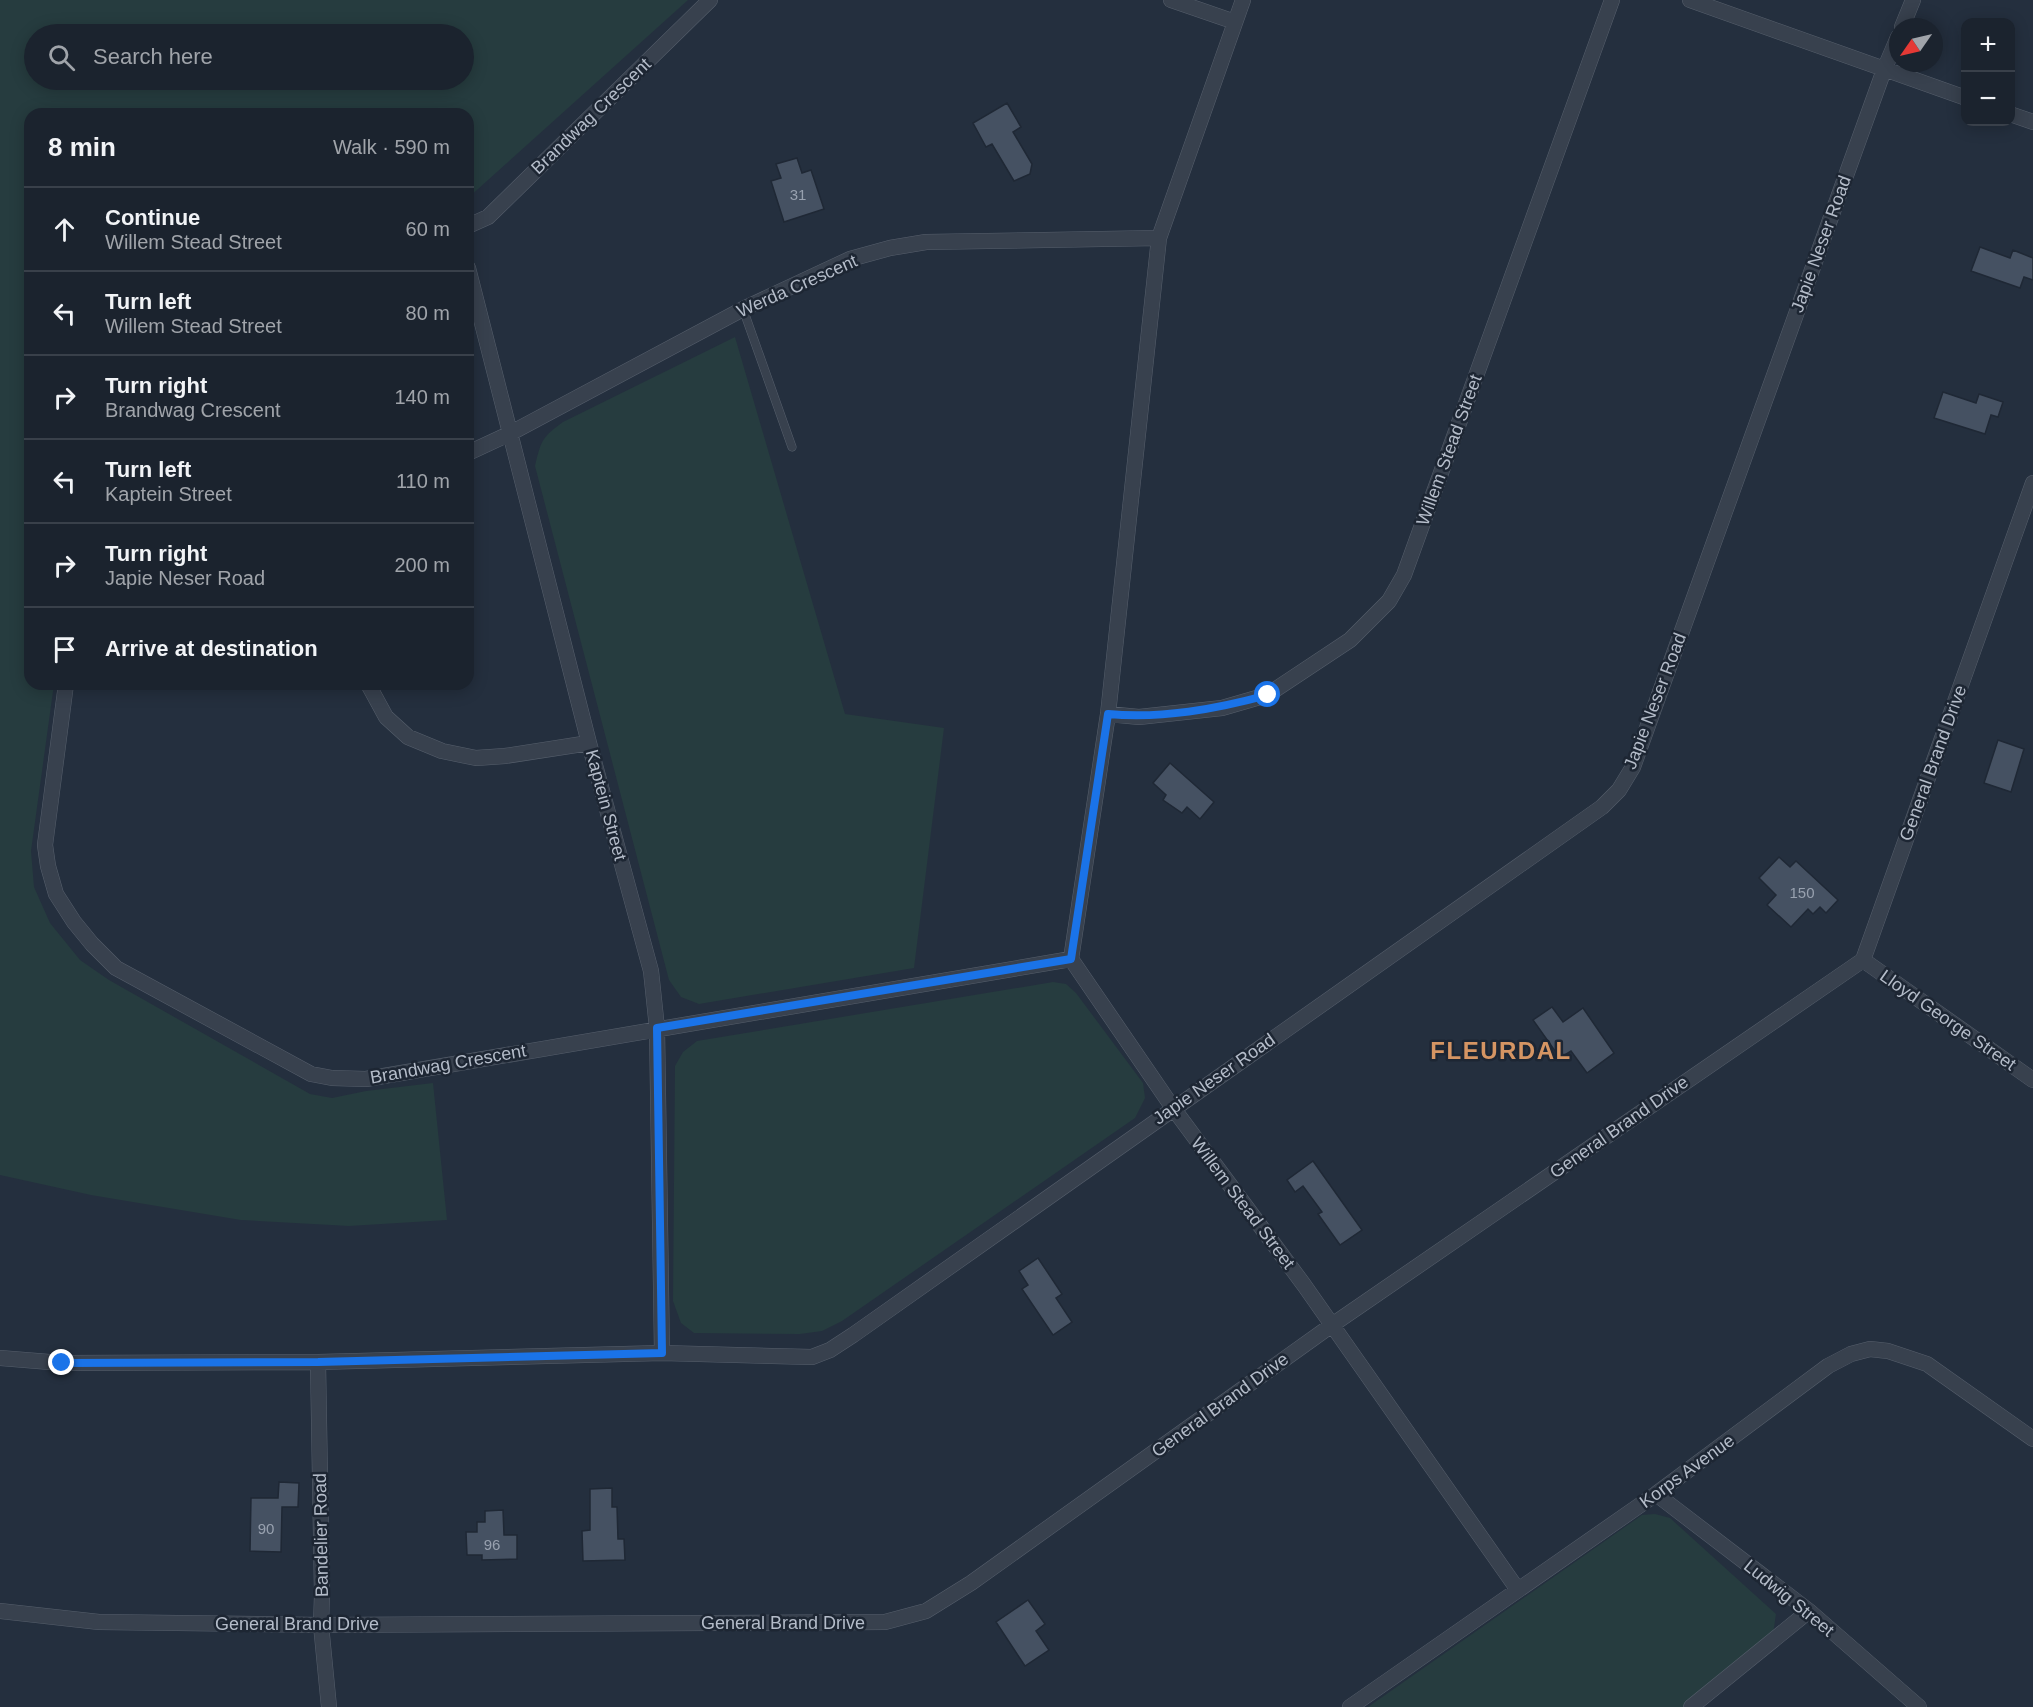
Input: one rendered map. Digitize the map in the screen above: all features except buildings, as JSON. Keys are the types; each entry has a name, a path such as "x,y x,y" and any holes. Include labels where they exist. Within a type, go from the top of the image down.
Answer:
{"street":[{"name":"Brandwag Crescent","path":"474,223 488,217 710,0"},
{"path":"1171,0 1234,22"},
{"path":"1071,959 1108,714 1159,238 1243,0"},
{"name":"Willem Stead Street","path":"1108,714 1139,717 1222,708 1268,695 1350,640 1389,601 1404,575 1612,0"},
{"path":"1690,0 1961,97"},
{"path":"1906,18 1913,0"},
{"name":"Japie Neser Road","path":"0,1358 62,1363 318,1362 662,1353 812,1357 830,1350 1602,807 1619,789 1632,767 1889,58"},
{"path":"2015,116 2033,122"},
{"name":"Werda Crescent","path":"474,450 511,434 743,309 850,259 890,248 926,242 1159,238"},
{"name":"Kaptein Street","path":"474,291 589,743 651,971 657,1028 662,1353"},
{"name":"General Brand Drive","path":"0,1611 99,1622 321,1625 885,1622 926,1611 971,1583 1332,1325 1863,960 2033,483"},
{"name":"Brandwag Crescent","path":"65,690 45,844 56,894 74,922 116,968 311,1074 332,1078 366,1079 1071,959"},
{"path":"371,690 386,717 408,737 442,751 476,758 505,756 589,743"},
{"name":"Willem Stead Street","path":"1071,959 1173,1108 1332,1325 1518,1590"},
{"name":"Lloyd George Street","path":"1863,960 2033,1080"},
{"name":"Korps Avenue","path":"1350,1707 1656,1494 1828,1366 1851,1354 1870,1350 1888,1351 1927,1364 2033,1439"},
{"name":"Bandelier Road","path":"318,1362 321,1625 329,1707"},
{"name":"Ludwig Street","path":"1656,1494 1809,1611 1918,1707"},
{"path":"1691,1707 1809,1611"}],"lane":[{"path":"743,309 792,447"}],"green space":[{"path":"0,0 688,0 474,193 474,108 24,108 24,690 53,690 31,851 34,887 50,923 80,960 109,980 310,1094 332,1098 366,1091 433,1083 447,1220 349,1226 241,1220 91,1195 0,1175"},
{"path":"735,337 845,714 944,728 914,968 699,1004 681,997 669,980 535,466 543,440 563,422"},
{"path":"1053,982 1066,984 1076,993 1143,1083 1145,1098 1135,1118 842,1321 822,1331 800,1334 694,1333 681,1323 673,1301 675,1066 683,1052 697,1041"},
{"path":"1655,1514 1670,1518 1776,1614 1773,1634 1684,1707 1368,1707 1642,1515"}],"district":[{"name":"FLEURDAL","path":"1501,1051"}],"route":[{"path":"62,1363 318,1362 662,1353 657,1028 1071,959 1108,714 1139,717 1222,708 1268,695"}]}
